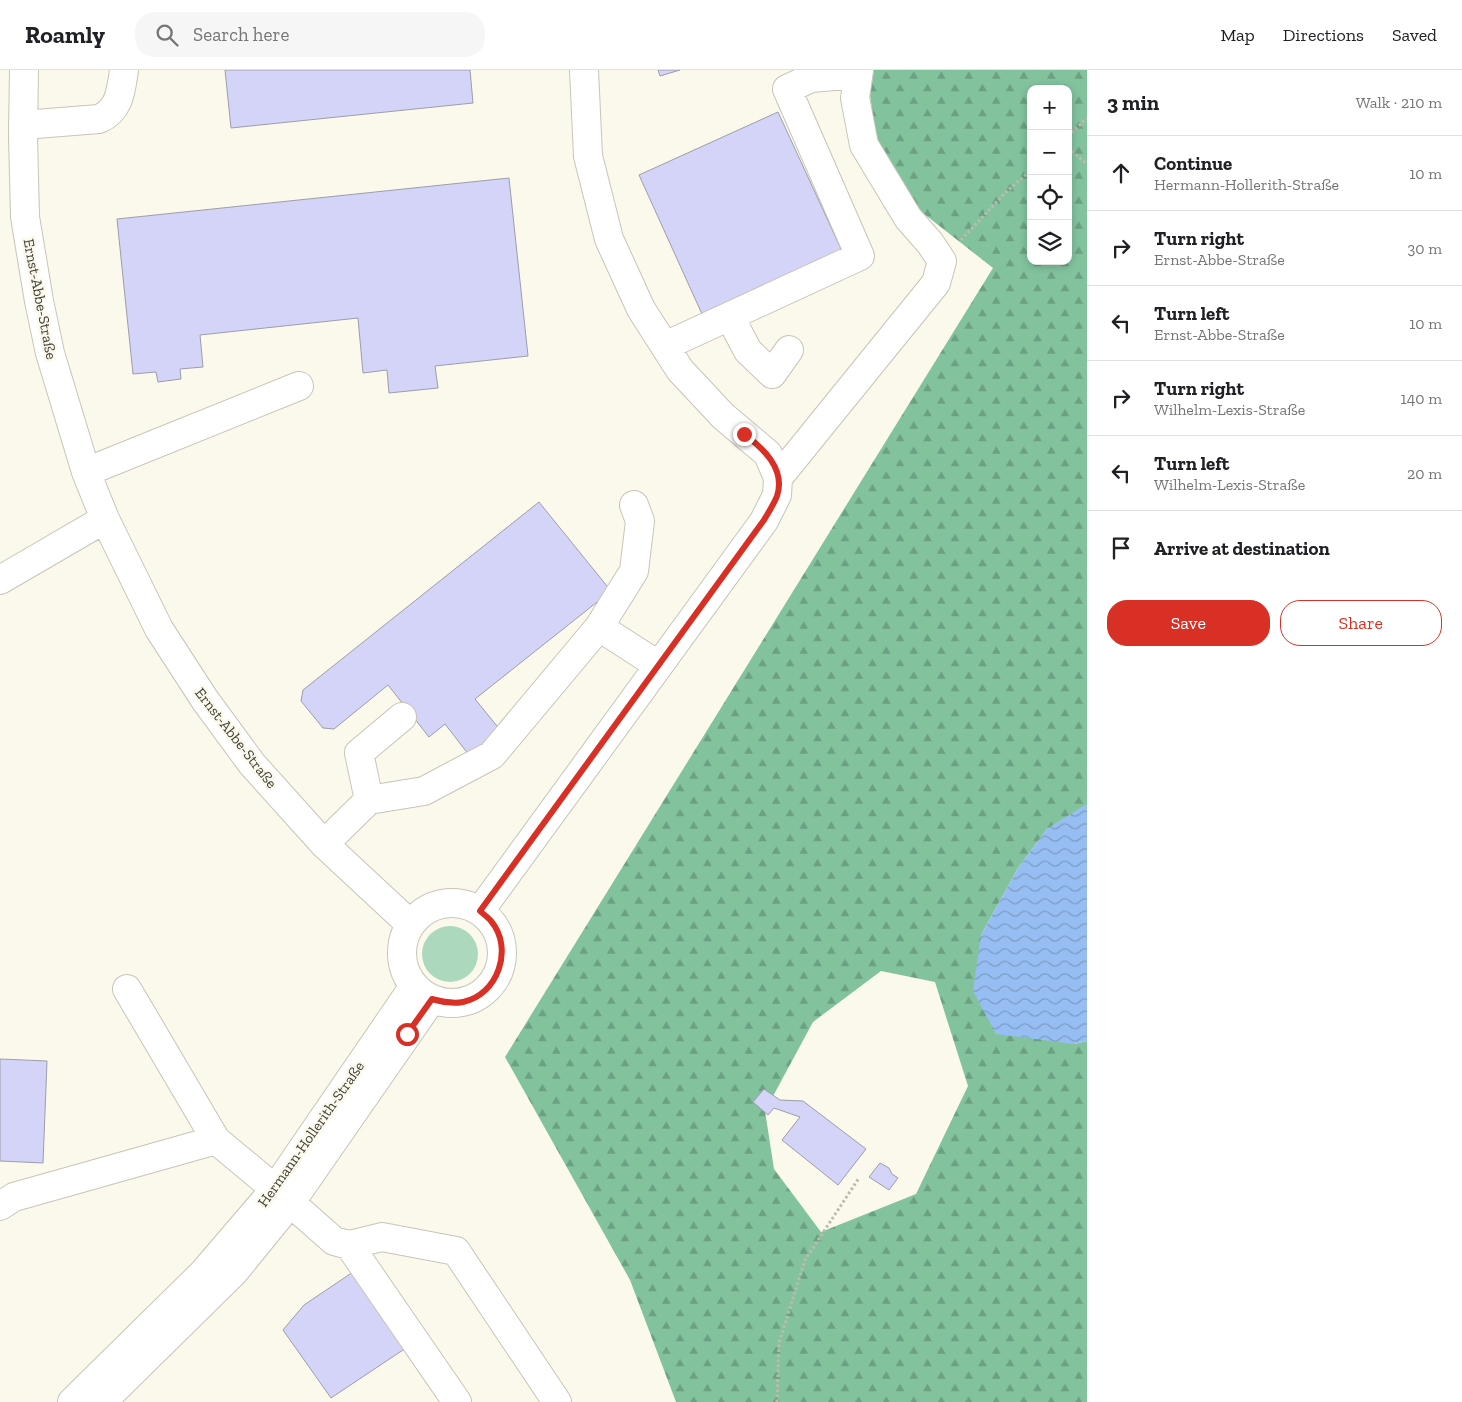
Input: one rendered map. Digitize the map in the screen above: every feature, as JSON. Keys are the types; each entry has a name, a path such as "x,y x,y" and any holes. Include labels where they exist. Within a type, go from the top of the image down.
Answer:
{"street":[{"name":"Ernst-Abbe-Straße","path":"24,70 15,132 25,217 39,301 50,353 86,472 105,519 159,629 205,700 252,764 324,844 410,924"},
{"path":"15,132 100,119 107,116 118,102 124,70"},
{"path":"480,911 764,520 777,495 778,478 768,454 723,416 680,370 641,309 609,239 588,156 584,70"},
{"path":"665,346 860,256 788,89 811,78 858,72 855,98 864,145 908,218 930,242 942,261 936,283 778,478"},
{"path":"730,316 748,351 772,374 789,350"},
{"path":"86,472 299,386"},
{"path":"324,844 369,800 424,792 492,755 599,627 634,571 640,521 634,505"},
{"path":"0,580 105,519"},
{"path":"599,627 658,665"},
{"path":"369,800 359,753 402,717"},
{"path":"452,902 480,911 492,922 500,936 502,953 500,969 492,984 480,995 465,1002 448,1003 423,993 406,975 402,961 405,933 410,924 424,911 437,905 452,902"},
{"path":"127,989 216,1140 283,1195 334,1241 349,1245 382,1237 456,1251 557,1402"},
{"name":"Hermann-Hollerith-Straße","path":"102,1402 234,1272 283,1195 423,993"},
{"path":"0,1206 14,1197 216,1140"},
{"name":"Hermann-Hollerith-Straße","path":"72,1402 283,1195"},
{"path":"349,1245 455,1401"}],"path":[{"path":"1072,132 1087,118"},
{"path":"1072,151 1087,164"},
{"path":"942,261 1004,194 1027,174"},
{"path":"778,1402 779,1343 805,1260 859,1178"}],"green space":[{"path":"874,70 1087,70 1087,805 1047,829 1018,868 981,935 1074,1044 1087,1041 1087,1402 676,1402 630,1280 505,1057 993,268 914,206 876,137 870,95","holes":["881,971 935,982 968,1086 916,1194 821,1232 774,1169 765,1111 813,1022"]},
{"path":"450,926 465,931 473,939 478,954 473,969 465,977 450,982 435,977 427,969 422,954 427,939 435,931"}],"water":[{"path":"1087,805 1087,1041 1074,1044 996,1034 973,991 981,935 1018,868 1047,829"}],"building":[{"path":"225,70 470,70 473,103 231,128"},
{"path":"658,70 680,70 660,76"},
{"path":"778,112 842,251 702,314 639,175"},
{"path":"509,178 528,356 435,366 438,388 389,393 387,370 363,373 358,318 200,335 203,367 180,369 181,379 158,382 156,372 133,374 117,219"},
{"path":"539,502 611,591 475,699 501,731 469,755 445,724 429,737 388,685 334,729 323,728 301,701 303,690"},
{"path":"0,1059 47,1061 43,1163 0,1161"},
{"path":"764,1089 780,1100 803,1101 866,1149 838,1185 782,1140 800,1117 774,1108 768,1115 753,1102"},
{"path":"880,1163 889,1168 892,1174 898,1178 889,1190 869,1177"},
{"path":"353,1272 406,1348 331,1398 283,1330 304,1305"}],"route":[{"path":"407,1034 432,999 448,1003 465,1002 480,995 492,984 500,969 502,953 500,936 492,922 480,911 764,520 777,495 778,478 768,454 744,434"}]}
